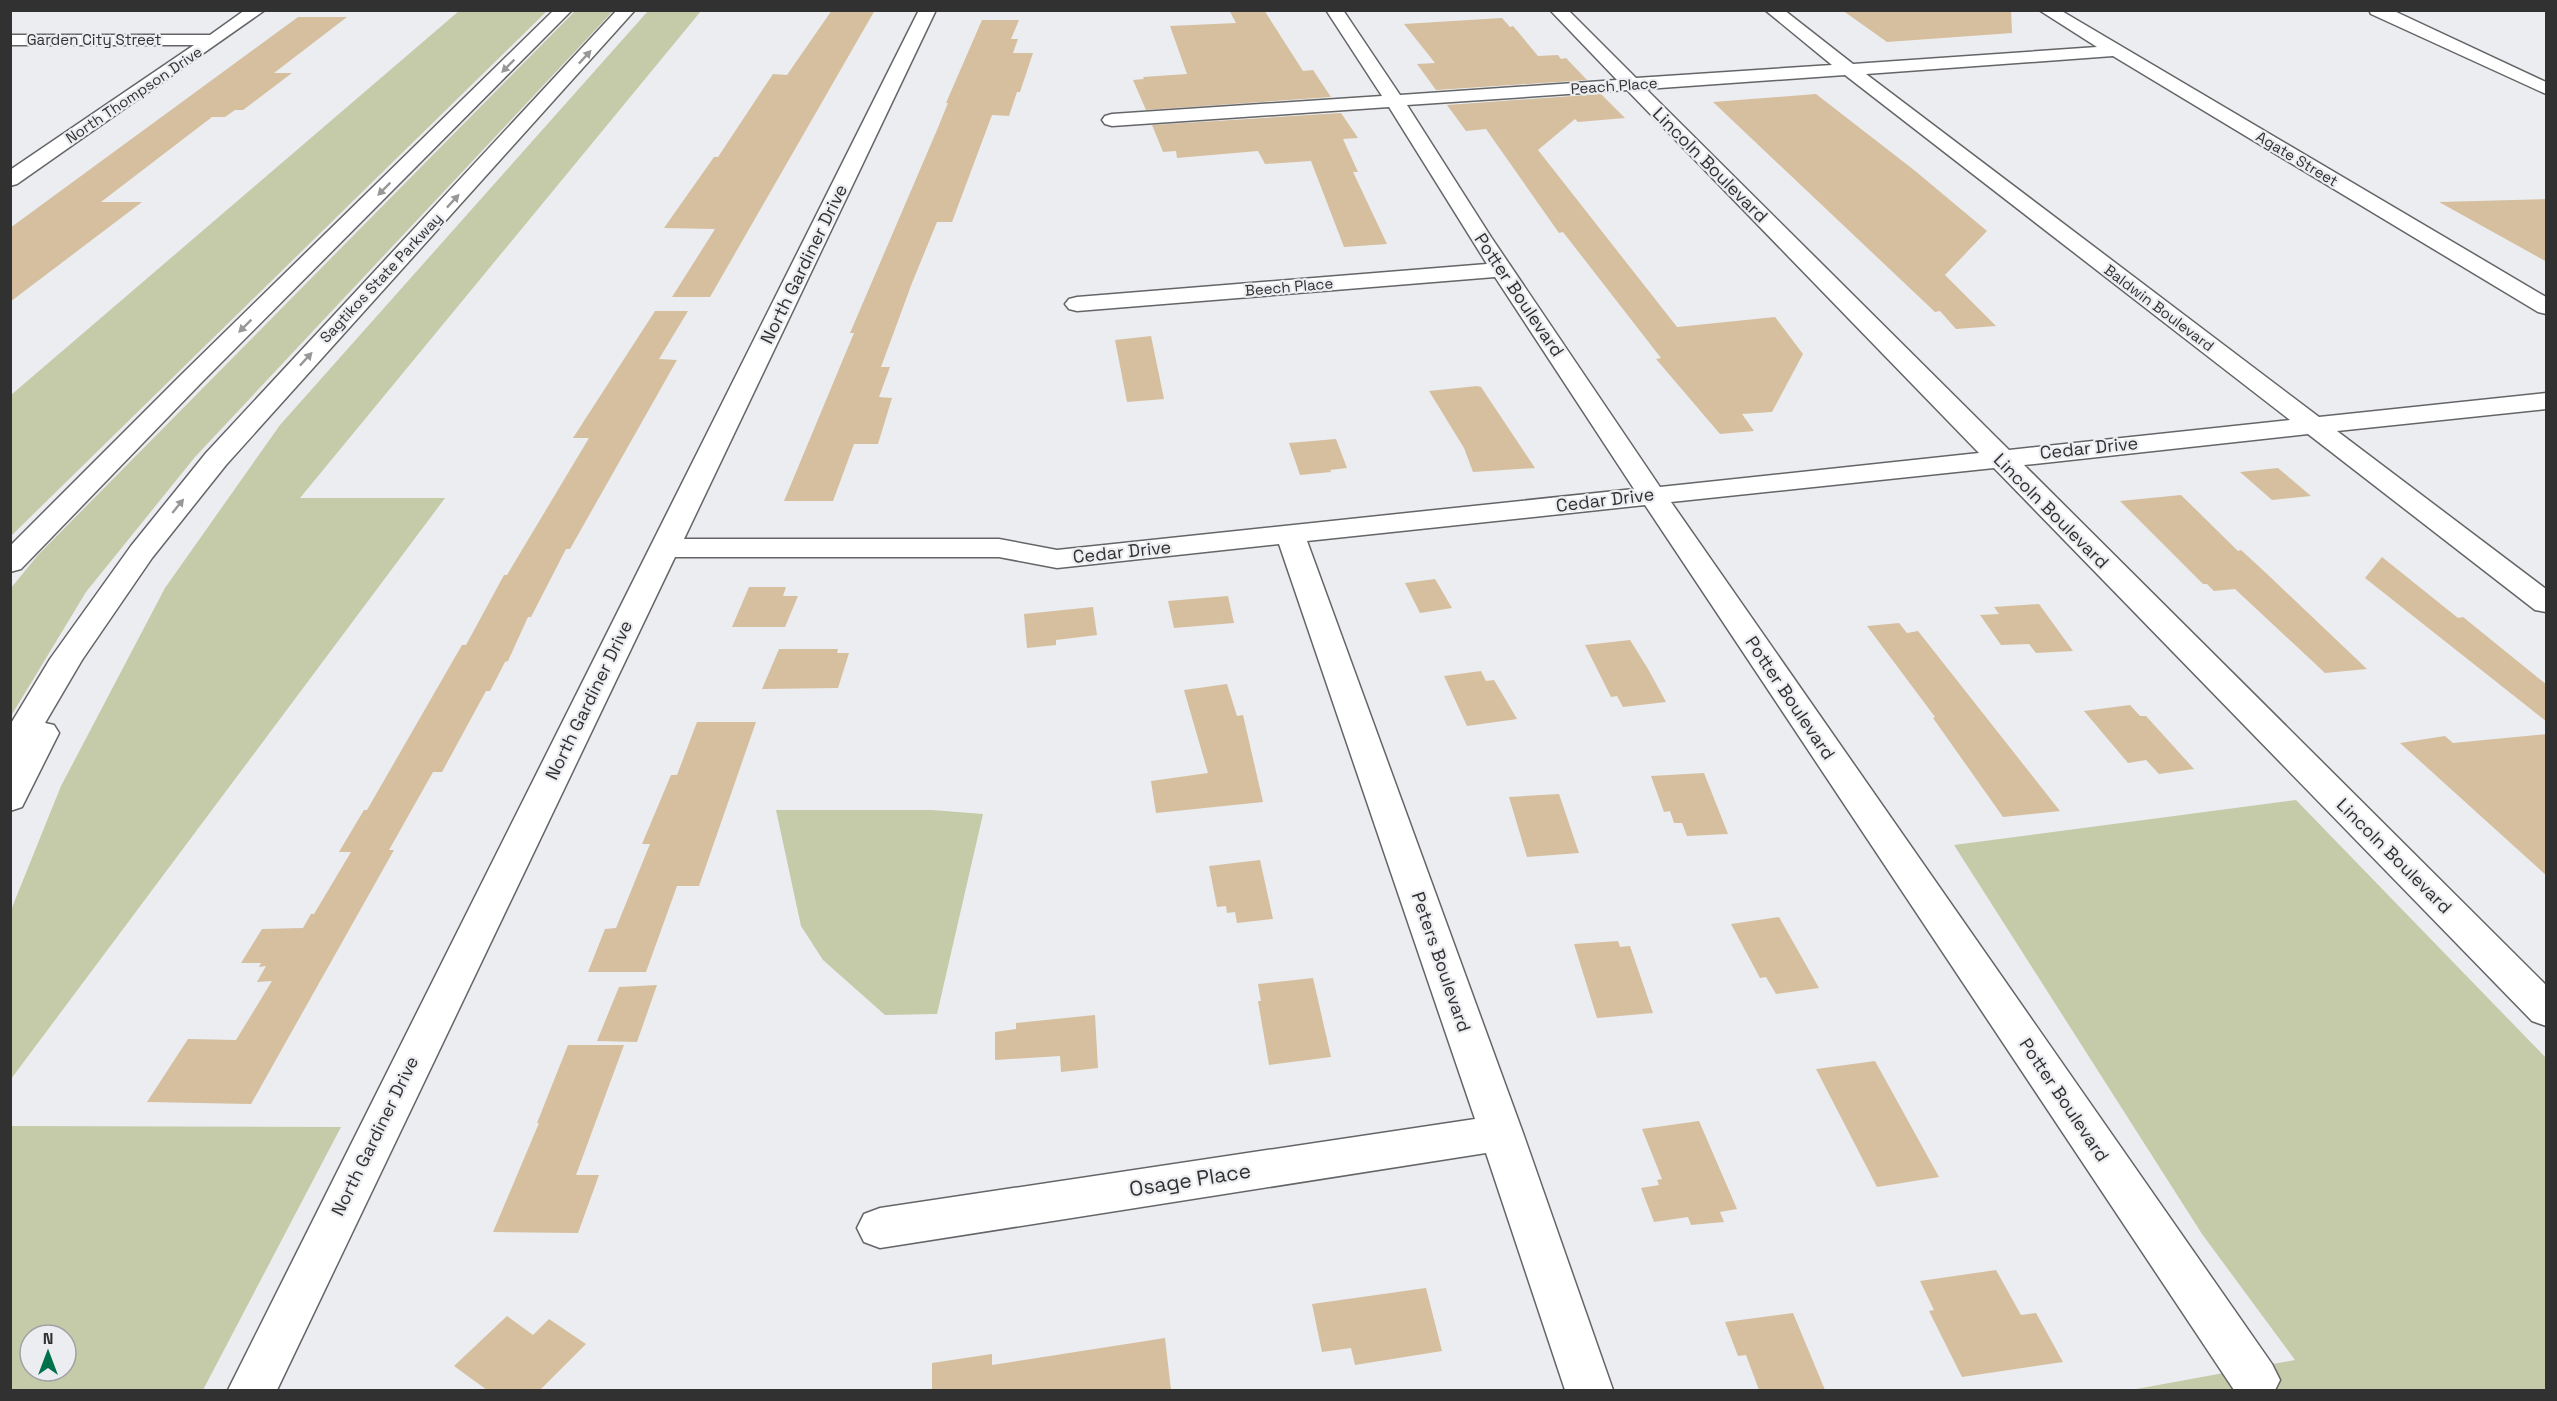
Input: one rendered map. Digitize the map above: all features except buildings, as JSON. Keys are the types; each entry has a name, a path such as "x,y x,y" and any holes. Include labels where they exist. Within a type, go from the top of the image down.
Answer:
{"main road":[{"name":"North Thompson Drive","path":"10,180 257,10"},
{"path":"10,563 192,378 564,10"},
{"name":"Sagtikos State Parkway","path":"141,552 216,459 627,10"},
{"name":"North Gardiner Drive","path":"252,1390 928,10"},
{"name":"Potter Boulevard","path":"1334,10 1395,101 1502,270 1652,495 2255,1380"},
{"name":"Lincoln Boulevard","path":"1558,10 1998,458 2547,1010"},
{"name":"Baldwin Boulevard","path":"1773,10 2547,603"},
{"name":"Agate Street","path":"2047,10 2547,308"},
{"path":"2377,10 2547,89"},
{"name":"Garden City Street","path":"10,40 214,40"},
{"name":"Peach Place","path":"1112,120 2115,51"},
{"name":"Beech Place","path":"1077,304 1502,270"},
{"path":"10,576 192,378"},
{"name":"Cedar Drive","path":"663,548 999,548 1057,559 2547,401"},
{"name":"Peters Boulevard","path":"1290,534 1501,1132 1589,1390"},
{"path":"10,754 66,659 141,552"},
{"path":"10,799 82,654 141,552"},
{"name":"Osage Place","path":"880,1228 1501,1132"}],"green space":[{"path":"459,11 547,11 11,536 11,395"},
{"path":"575,11 613,11 195,457 86,592 11,716 11,588 38,555"},
{"path":"648,11 701,11 300,498 445,498 11,1079 11,910 61,786 165,588 280,425"},
{"path":"2296,800 2546,1058 2546,1390 2131,1390 2295,1360 2202,1234 1954,845"},
{"path":"776,810 932,810 983,814 937,1014 885,1015 823,960 801,926"},
{"path":"11,1126 341,1127 203,1390 11,1390"}]}
